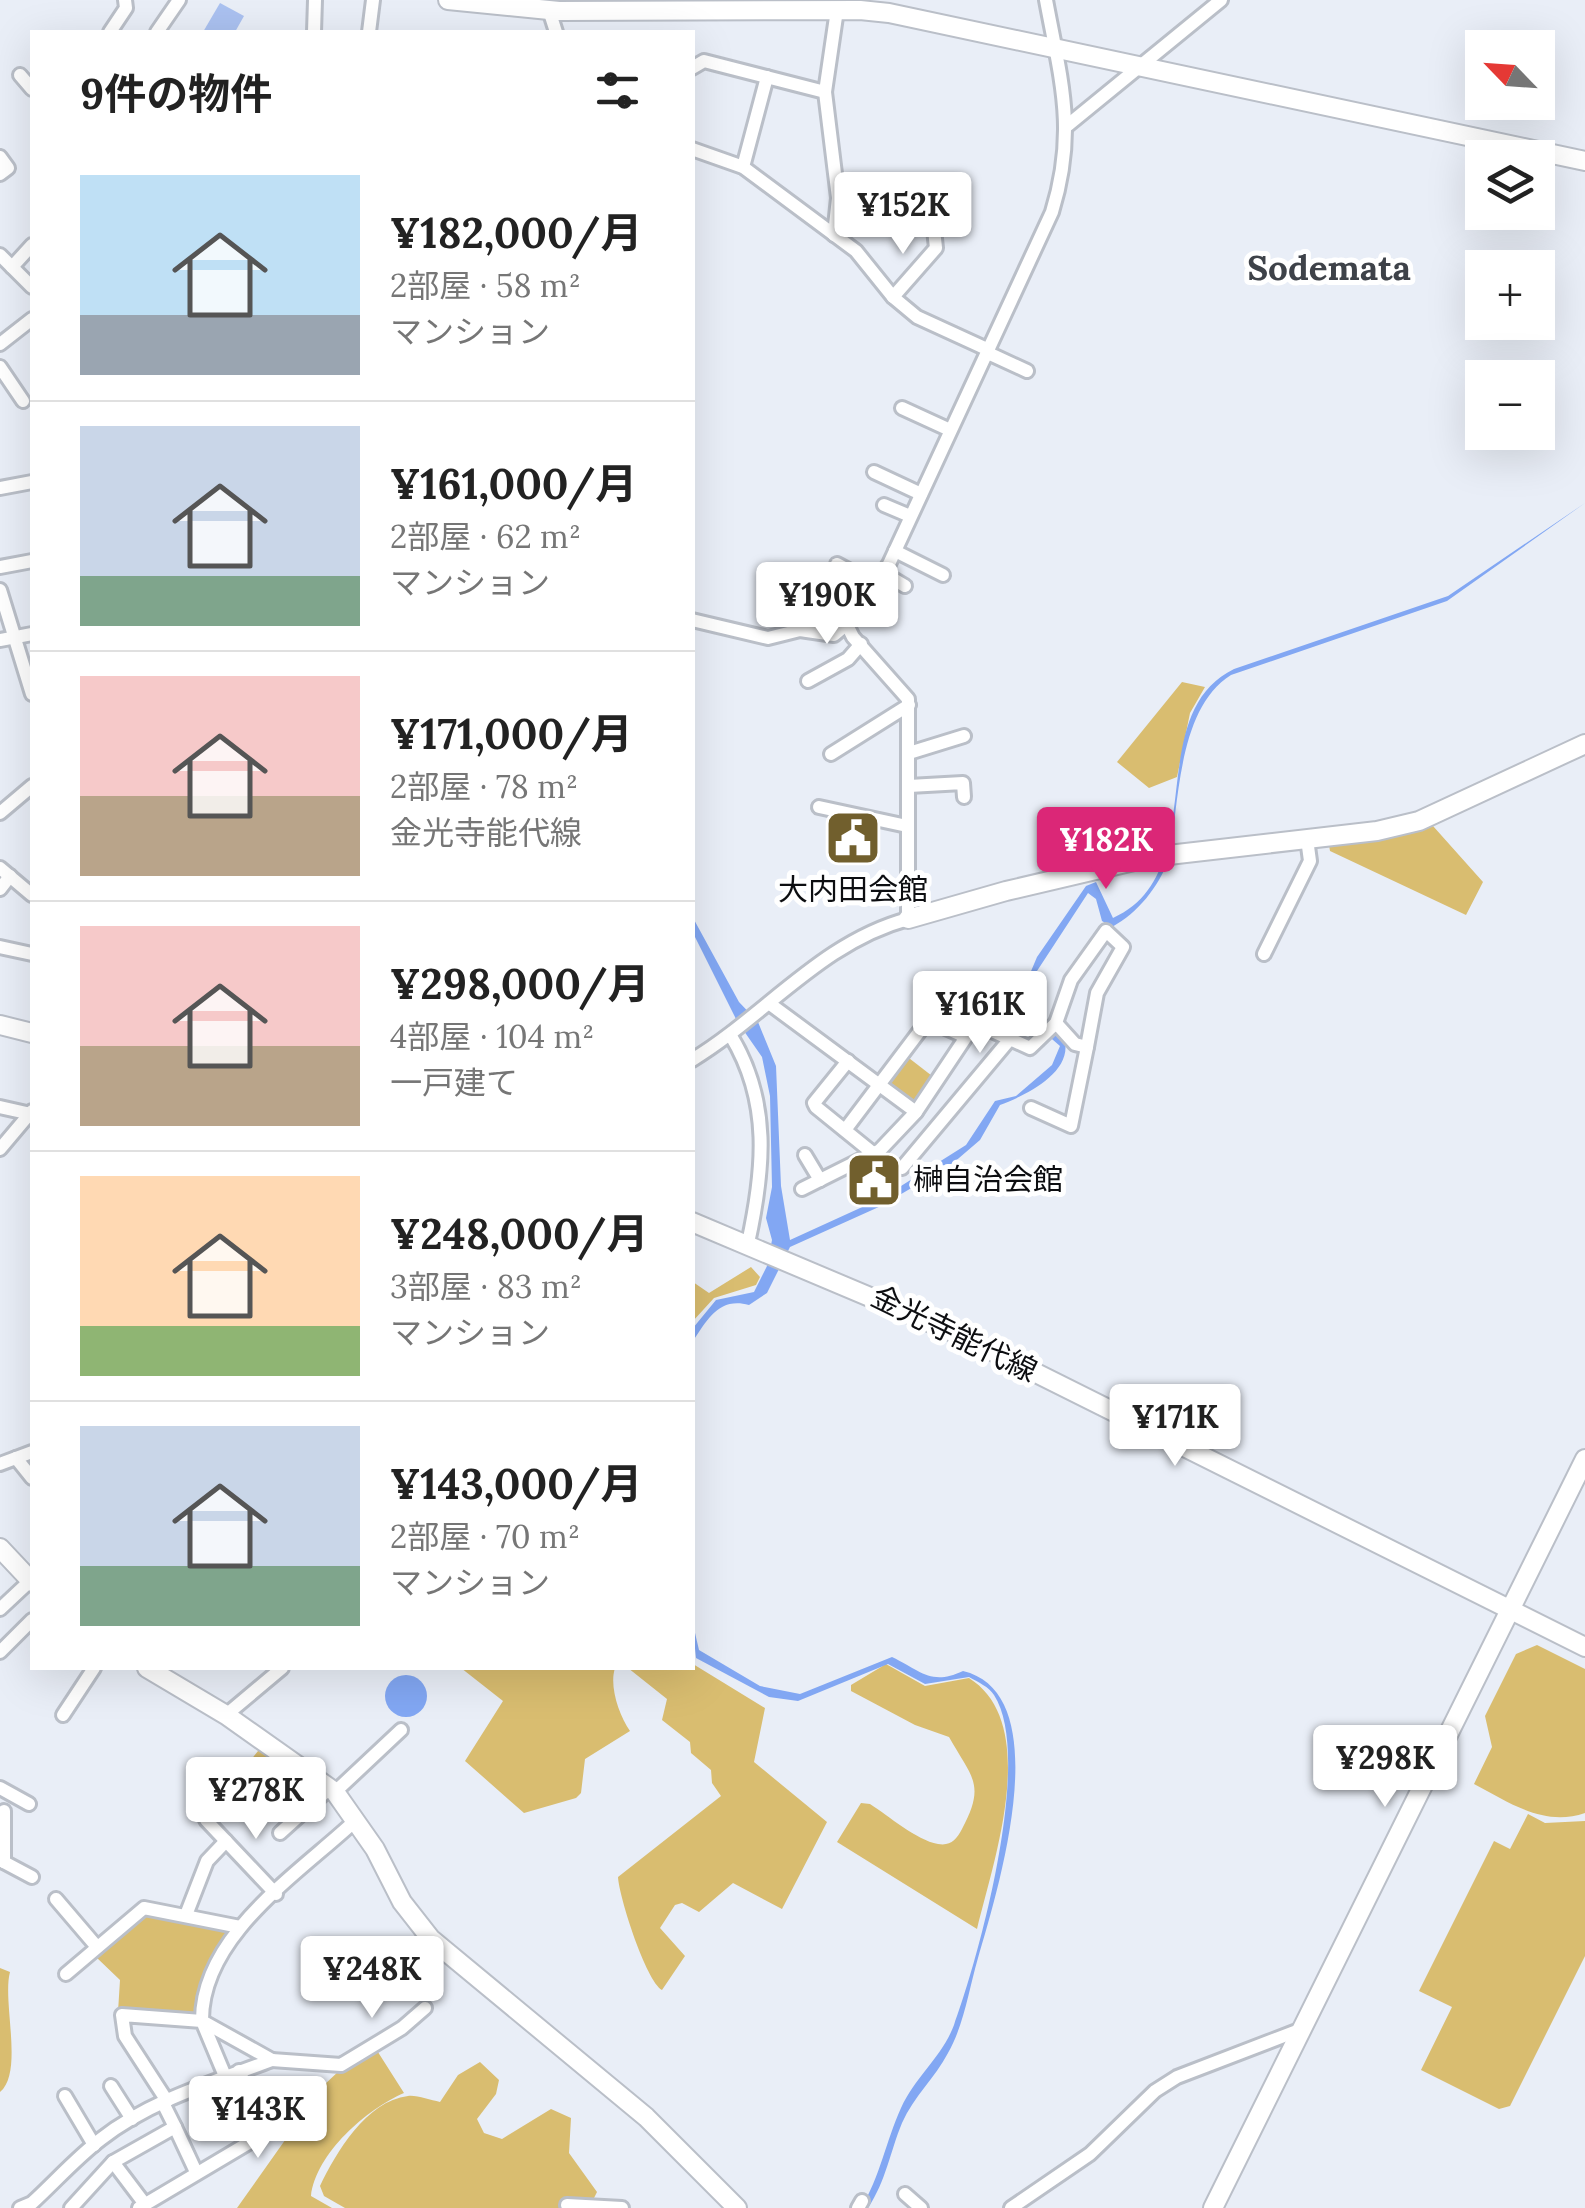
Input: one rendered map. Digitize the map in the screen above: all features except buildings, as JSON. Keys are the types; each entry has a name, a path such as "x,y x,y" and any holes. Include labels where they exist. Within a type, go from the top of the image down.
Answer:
{"street":[{"path":"111,30 126,8 125,0"},
{"path":"158,30 179,0"},
{"path":"314,30 315,0"},
{"path":"369,30 373,0"},
{"path":"448,0 668,14 837,10 889,14 1143,64 1585,161"},
{"path":"695,621 768,638 800,630 834,635 862,607 895,551 1052,212 1064,172 1068,125 1046,0"},
{"path":"1068,125 1221,0"},
{"path":"834,235 838,198 825,92 837,10"},
{"path":"695,66 704,61 825,92"},
{"path":"20,75 30,87"},
{"path":"744,167 767,77"},
{"path":"695,149 744,167 856,250 893,297 918,318 1027,371"},
{"path":"0,157 8,168 0,174"},
{"path":"893,297 936,248 934,220 926,212"},
{"path":"12,267 30,247"},
{"path":"0,255 30,285"},
{"path":"0,344 30,321"},
{"path":"0,367 23,401"},
{"path":"902,408 950,430"},
{"path":"874,472 920,494"},
{"path":"0,488 30,482"},
{"path":"884,505 910,516"},
{"path":"895,551 943,575"},
{"path":"0,567 30,561"},
{"path":"837,564 905,586"},
{"path":"812,576 862,607"},
{"path":"0,590 6,639 30,690"},
{"path":"815,602 848,624 861,644 902,687 908,706 908,920"},
{"path":"808,681 848,660 861,644"},
{"path":"831,754 908,706"},
{"path":"909,754 964,736"},
{"path":"695,1058 732,1036 856,937 1065,877 1151,857 1377,831 1445,812 1585,744"},
{"path":"909,786 963,784 964,797"},
{"path":"0,813 30,788"},
{"path":"819,807 907,826"},
{"path":"1065,877 1068,854 1094,826"},
{"path":"1264,954 1310,861 1307,839"},
{"path":"0,889 5,872 30,893"},
{"path":"981,1026 1030,1048 1049,1028 1071,980 1106,931 1123,947 1097,993 1071,1126 1031,1108"},
{"path":"0,948 30,954"},
{"path":"802,1190 874,1154 916,1112 966,1037 981,1026 996,988 1008,988"},
{"path":"770,1004 916,1112"},
{"path":"845,1130 928,1020 966,1037"},
{"path":"0,1025 30,1032"},
{"path":"1049,1028 1088,1047"},
{"path":"732,1036 760,1098 756,1246"},
{"path":"902,1168 1010,1038"},
{"path":"848,1060 814,1103 874,1154"},
{"path":"0,1107 30,1112"},
{"path":"0,1149 30,1114"},
{"path":"804,1155 820,1180"},
{"name":"金光寺能代線","path":"695,1223 960,1335 1585,1647"},
{"path":"0,1464 30,1453"},
{"path":"16,1458 30,1476"},
{"path":"1212,2208 1585,1459"},
{"path":"0,1548 30,1579"},
{"path":"0,1608 30,1583"},
{"path":"0,1652 30,1622"},
{"path":"63,1716 93,1670"},
{"path":"150,1670 226,1715 332,1790 356,1820 402,1902 431,1939 646,2116 736,2208"},
{"path":"226,1715 280,1670"},
{"path":"280,1833 401,1730"},
{"path":"0,1788 30,1804"},
{"path":"4,1812 2,1861 32,1877"},
{"path":"206,1820 276,1894"},
{"path":"113,2162 141,2206 266,2132 202,2022 210,1969 240,1927 356,1820"},
{"path":"186,1915 208,1860 226,1841"},
{"path":"56,1899 97,1946"},
{"path":"66,1974 144,1908 240,1927"},
{"path":"22,2208 32,2204 94,2145 165,2102 272,2060 341,2065 402,2028 425,2008"},
{"path":"196,2172 165,2102 125,2036 122,2015 202,2022 272,2060"},
{"path":"1012,2208 1090,2154 1155,2091 1177,2077 1302,2029"},
{"path":"111,2086 132,2120"},
{"path":"65,2096 94,2145"},
{"path":"71,2208 113,2162 175,2127"},
{"path":"905,2194 921,2208"},
{"path":"568,2205 622,2208"}],"shaded area":[{"path":"1182,682 1205,687 1190,713 1177,777 1149,788 1117,762"},
{"path":"1433,826 1483,882 1466,915 1330,851 1329,845 1370,841"},
{"path":"905,1055 936,1079 920,1103 910,1103 886,1085"},
{"path":"751,1267 760,1277 756,1285 714,1298 695,1319 695,1283 709,1293"},
{"path":"1537,1645 1585,1669 1585,1813 1570,1817 1528,1811 1474,1784 1492,1747 1485,1716 1516,1654"},
{"path":"886,1664 925,1686 969,1678 991,1699 1003,1727 1008,1760 1006,1796 977,1929 837,1842 861,1803 870,1804 921,1838 946,1844 960,1833 973,1801 970,1772 949,1737 915,1725 851,1691 851,1685"},
{"path":"695,1665 765,1708 754,1762 827,1822 782,1909 733,1883 699,1912 682,1903 675,1905 660,1928 685,1956 662,1990 641,1956 618,1877 721,1796 712,1783 711,1770 691,1753 690,1742 662,1720 667,1699 631,1670 695,1670"},
{"path":"464,1670 615,1670 616,1700 630,1731 585,1759 581,1793 576,1798 524,1813 465,1761 503,1701"},
{"path":"262,1746 270,1753 258,1772 272,1785 246,1814 226,1791"},
{"path":"1528,1814 1545,1823 1585,1821 1585,1956 1510,2106 1499,2109 1421,2070 1452,2007 1419,1991 1494,1841 1510,1849"},
{"path":"144,1913 231,1928 208,1963 194,2016 118,2012 120,1980 96,1957"},
{"path":"0,1968 10,1972 12,2053 7,2082 0,2092"},
{"path":"376,2049 404,2093 360,2121 322,2164 311,2196 332,2208 237,2208 324,2085 340,2070"},
{"path":"480,2062 499,2080 496,2094 477,2119 484,2133 502,2139 551,2109 571,2118 569,2153 597,2192 589,2208 345,2208 324,2196 320,2186 327,2173 366,2118 393,2100 408,2096 440,2102 458,2075"}],"water":[{"path":"1585,503 1447,601 1231,675 1214,690 1191,733 1169,860 1159,880 1139,907 1112,927 1102,921 1096,899 1088,893 1037,971 1044,1024 1065,1042 1065,1054 1053,1074 1033,1090 1000,1105 980,1140 952,1164 881,1206 790,1247 767,1293 749,1305 722,1307 695,1338 695,1326 716,1300 754,1292 767,1266 772,1240 766,1218 772,1187 770,1096 762,1057 737,1021 695,937 695,921 739,1002 758,1022 776,1066 781,1186 790,1240 882,1198 966,1145 995,1101 1016,1096 1052,1065 1060,1046 1038,1027 1029,976 1037,957 1086,886 1096,882 1113,918 1143,896 1161,867 1181,756 1190,721 1206,691 1234,669 1448,596"},
{"path":"695,1633 699,1650 760,1686 800,1694 892,1657 934,1677 963,1671 992,1687 1009,1717 1015,1756 1007,1846 962,2019 943,2062 902,2123 884,2177 868,2208 861,2208 901,2108 949,2036 965,1994 988,1907 1006,1809 1005,1724 992,1692 969,1677 925,1684 888,1664 798,1701 769,1697 696,1658"},
{"path":"406,1675 421,1681 427,1696 421,1711 406,1717 391,1711 385,1696 391,1681"}],"place":[{"name":"大内田会館","path":"853,838"},
{"name":"榊自治会館","path":"874,1180"}],"district":[{"name":"Sodemata","path":"1329,268"}]}
